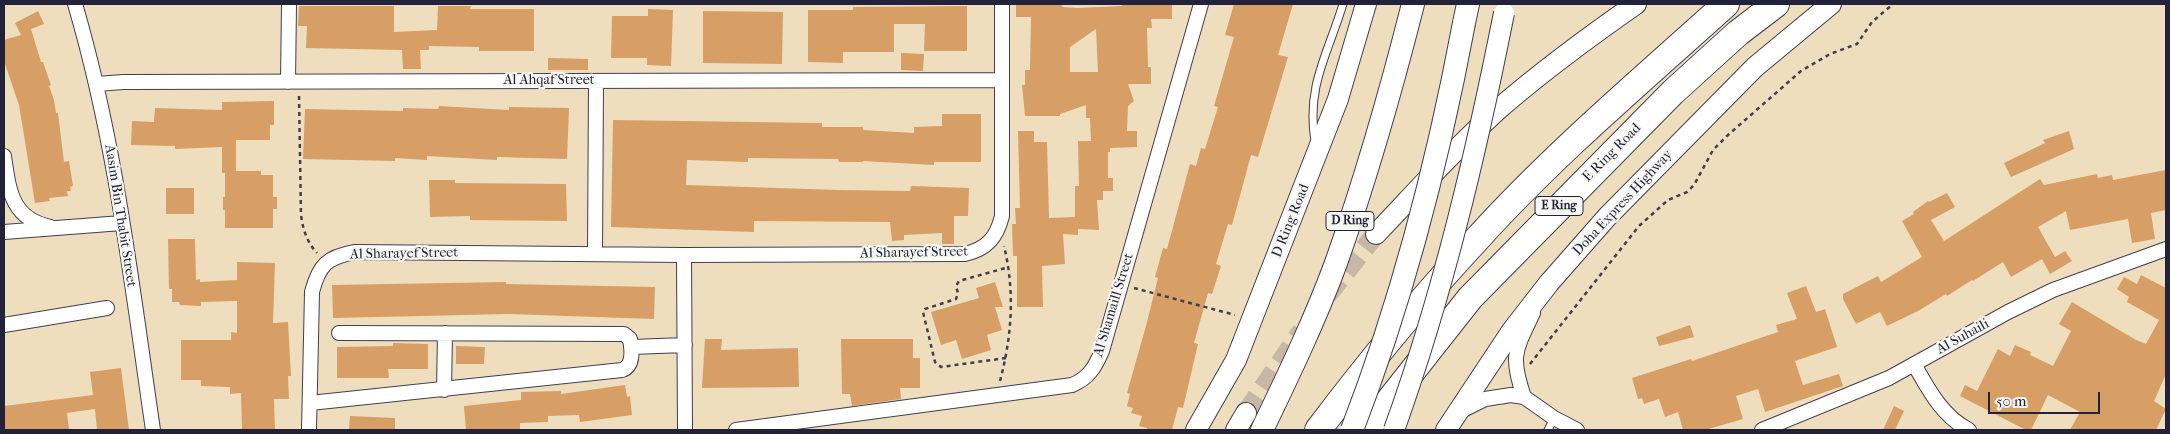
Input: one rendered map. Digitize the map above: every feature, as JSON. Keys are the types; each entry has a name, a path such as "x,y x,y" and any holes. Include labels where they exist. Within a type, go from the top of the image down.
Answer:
{"highway":[{"name":"E Ring","path":"1318,430 1402,324 1478,237 1572,144 1726,4"},
{"name":"E Ring Road","path":"1366,430 1470,298 1673,92 1738,33 1776,4"}],"main road":[{"name":"D Ring","path":"1262,430 1335,265 1360,194 1395,77 1413,4"},
{"path":"1352,430 1403,284 1427,198 1447,114 1466,13"}],"street":[{"name":"Aasim Bin Thabit Street","path":"76,4 97,84 108,138 153,430"},
{"path":"288,4 294,82"},
{"path":"999,228 1002,216 1002,4"},
{"name":"Al Shamaill Street","path":"736,430 1072,385 1088,376 1102,351 1201,4"},
{"name":"D Ring Road","path":"1196,430 1236,360 1338,99 1366,4"},
{"path":"1376,234 1439,168 1502,107 1560,60 1636,4"},
{"name":"Doha Express Highway","path":"1449,425 1511,332 1549,283 1607,217 1755,67 1831,4"},
{"path":"1394,430 1416,370 1445,272 1470,175 1504,8"},
{"name":"Al Ahqaf Street","path":"97,84 123,82 1002,80"},
{"path":"595,254 596,81"},
{"path":"4,156 10,193 18,207 30,219 54,228"},
{"path":"4,206 10,193"},
{"path":"4,232 122,223"},
{"name":"Al Sharayef Street","path":"328,261 341,255 355,252 684,255 965,254 976,252 986,246 994,238 999,228"},
{"name":"Al Suhaili","path":"1762,430 1864,389 2053,290 2166,249"},
{"path":"684,255 685,430"},
{"path":"309,430 312,292 317,274 328,261"},
{"path":"1549,283 1519,341 1514,360 1515,372 1524,397 1551,424 1577,430"},
{"path":"4,325 107,308"},
{"path":"310,403 622,370 630,364 630,339 624,334 339,333"},
{"path":"444,390 445,333"},
{"path":"631,348 685,346"},
{"path":"1914,364 1938,404 1961,426 1969,430"},
{"path":"1449,425 1473,404 1485,399 1511,395 1524,397"},
{"path":"1236,430 1246,413"}],"lane":[{"path":"1317,155 1312,120 1315,85 1342,4"}],"path":[{"path":"1515,372 1527,366 1548,343 1639,226 1668,200 1687,192 1694,185 1712,150 1801,71 1830,54 1857,44 1872,22 1893,4"},
{"path":"294,82 302,229 316,253 328,261"},
{"path":"997,394 1006,358 1012,306 1009,267 999,228"},
{"path":"1006,358 941,367 935,362 923,312 925,309 956,299 958,293 956,286 959,281 1009,267"},
{"path":"1121,284 1252,319"}],"building":[{"path":"1016,4 1060,4 1063,7 1077,8 1122,6 1122,4 1172,4 1172,19 1151,19 1152,28 1147,28 1148,67 1151,67 1151,84 1128,84 1134,101 1128,106 1127,131 1137,131 1137,147 1110,148 1110,152 1108,152 1108,178 1113,178 1113,191 1103,191 1103,200 1097,200 1099,230 1078,229 1078,235 1063,234 1065,264 1042,266 1043,307 1017,307 1017,256 1013,256 1012,224 1016,224 1015,208 1020,208 1018,131 1034,131 1034,142 1047,142 1049,218 1075,217 1075,186 1079,186 1078,141 1091,141 1090,118 1086,118 1086,105 1060,114 1060,116 1025,116 1022,85 1025,85 1025,70 1030,70 1031,17 1016,17","holes":["1096,29 1098,72 1070,72 1070,47"]},
{"path":"1234,4 1293,4 1278,55 1288,57 1258,157 1251,155 1232,225 1228,224 1216,264 1221,266 1212,294 1208,293 1194,343 1198,344 1183,408 1178,407 1172,430 1147,430 1147,428 1139,426 1142,416 1131,413 1133,408 1127,406 1130,394 1127,393 1158,278 1155,277 1163,248 1167,249 1190,164 1196,166 1201,148 1205,149 1218,107 1214,106 1234,37 1225,35"},
{"path":"299,6 394,6 394,32 437,30 438,6 471,6 470,9 534,9 534,51 479,51 479,47 429,46 429,50 420,50 421,69 403,69 402,50 306,48 307,26 298,26"},
{"path":"967,6 967,51 924,51 925,24 894,24 894,52 843,52 843,63 808,62 808,10 853,10 853,7"},
{"path":"648,9 673,10 671,66 647,65 647,58 611,58 612,16 648,16"},
{"path":"38,11 44,24 31,29 41,62 43,62 51,85 49,86 56,113 58,113 64,162 69,161 73,186 70,187 71,191 67,191 68,196 49,198 50,201 35,203 19,105 4,61 4,40 21,35 15,23"},
{"path":"703,11 783,12 782,64 703,63"},
{"path":"901,53 924,54 923,71 901,70"},
{"path":"548,58 588,59 588,70 548,70"},
{"path":"274,101 274,125 270,125 270,140 236,140 236,171 261,171 261,175 273,175 273,197 277,197 277,209 273,209 273,228 225,228 223,197 225,197 225,173 222,173 222,147 175,149 175,146 131,145 132,121 154,122 155,108 222,110 222,102"},
{"path":"439,106 509,110 509,107 569,108 567,159 497,157 497,160 427,156 427,160 395,158 395,161 303,159 305,109 403,111 403,108 438,109"},
{"path":"942,114 981,114 981,162 934,162 934,165 863,161 839,162 838,159 748,158 748,162 687,160 686,185 910,191 911,186 969,188 968,216 954,216 954,244 942,244 942,233 904,235 904,240 892,241 890,222 754,221 754,232 611,227 613,120 822,123 822,127 863,127 863,130 914,133 914,127 942,126"},
{"path":"2069,131 2074,149 2011,177 2004,163 2045,143 2043,140"},
{"path":"2166,170 2166,210 2151,213 2155,239 2132,243 2128,219 2070,230 2066,211 2038,227 2055,257 2065,251 2072,261 2050,274 2042,259 2011,277 2003,262 1947,296 1946,294 1918,311 1887,326 1880,312 1856,324 1843,299 1843,294 1878,276 1881,282 1922,257 1902,221 1914,214 1913,212 1928,201 1947,193 1955,207 1931,220 1944,241 2040,179 2044,185 2097,174 2098,178 2112,175 2113,180"},
{"path":"429,180 455,180 455,183 566,184 567,221 470,220 470,216 430,217"},
{"path":"166,188 194,188 194,214 166,214"},
{"path":"168,239 195,239 196,280 200,279 200,282 237,280 237,262 275,263 273,323 288,322 291,376 288,376 289,399 274,399 275,430 242,430 241,393 230,394 230,387 201,386 201,380 181,380 181,340 231,340 231,332 237,333 237,301 201,302 201,306 180,305 179,302 172,302 172,289 169,289"},
{"path":"2141,275 2166,288 2166,374 2154,401 2166,409 2156,430 2070,430 2080,412 2048,395 2031,430 2026,430 1960,396 1965,385 1977,391 1998,349 2010,356 2015,345 2031,352 2030,355 2053,366 2071,331 2059,324 2072,302 2146,344 2159,320 2127,302 2129,297 2117,289 2124,277 2137,284"},
{"path":"506,282 506,284 655,287 654,319 509,314 333,318 332,285"},
{"path":"995,282 1003,307 995,307 1002,330 987,335 991,350 962,359 956,340 941,345 931,312 979,298 976,288"},
{"path":"1806,286 1816,312 1825,309 1837,347 1795,361 1803,385 1839,374 1843,386 1765,412 1758,389 1736,396 1743,419 1705,430 1683,430 1678,412 1665,417 1659,399 1644,404 1642,398 1638,399 1632,378 1691,359 1692,361 1778,332 1776,325 1797,319 1787,293"},
{"path":"1690,325 1694,337 1659,346 1656,337"},
{"path":"705,339 722,339 721,350 798,348 799,387 702,388"},
{"path":"841,339 913,339 913,358 920,358 920,388 900,388 901,399 852,406 850,394 842,394"},
{"path":"393,343 428,344 428,369 388,369 389,378 337,378 337,347 393,346"},
{"path":"456,346 485,347 484,364 456,364"},
{"path":"121,368 129,430 97,430 95,409 67,413 69,430 4,430 4,406 93,395 90,372"},
{"path":"625,385 627,397 630,396 632,415 580,422 579,415 548,416 548,422 520,423 520,430 466,430 464,406 521,400 521,392 561,391 561,394"},
{"path":"1894,406 1904,411 1895,430 1883,430"},
{"path":"350,416 395,418 395,430 349,430"}],"tunnel":[{"path":"1327,295 1376,234"},
{"path":"1246,413 1302,331"}]}
